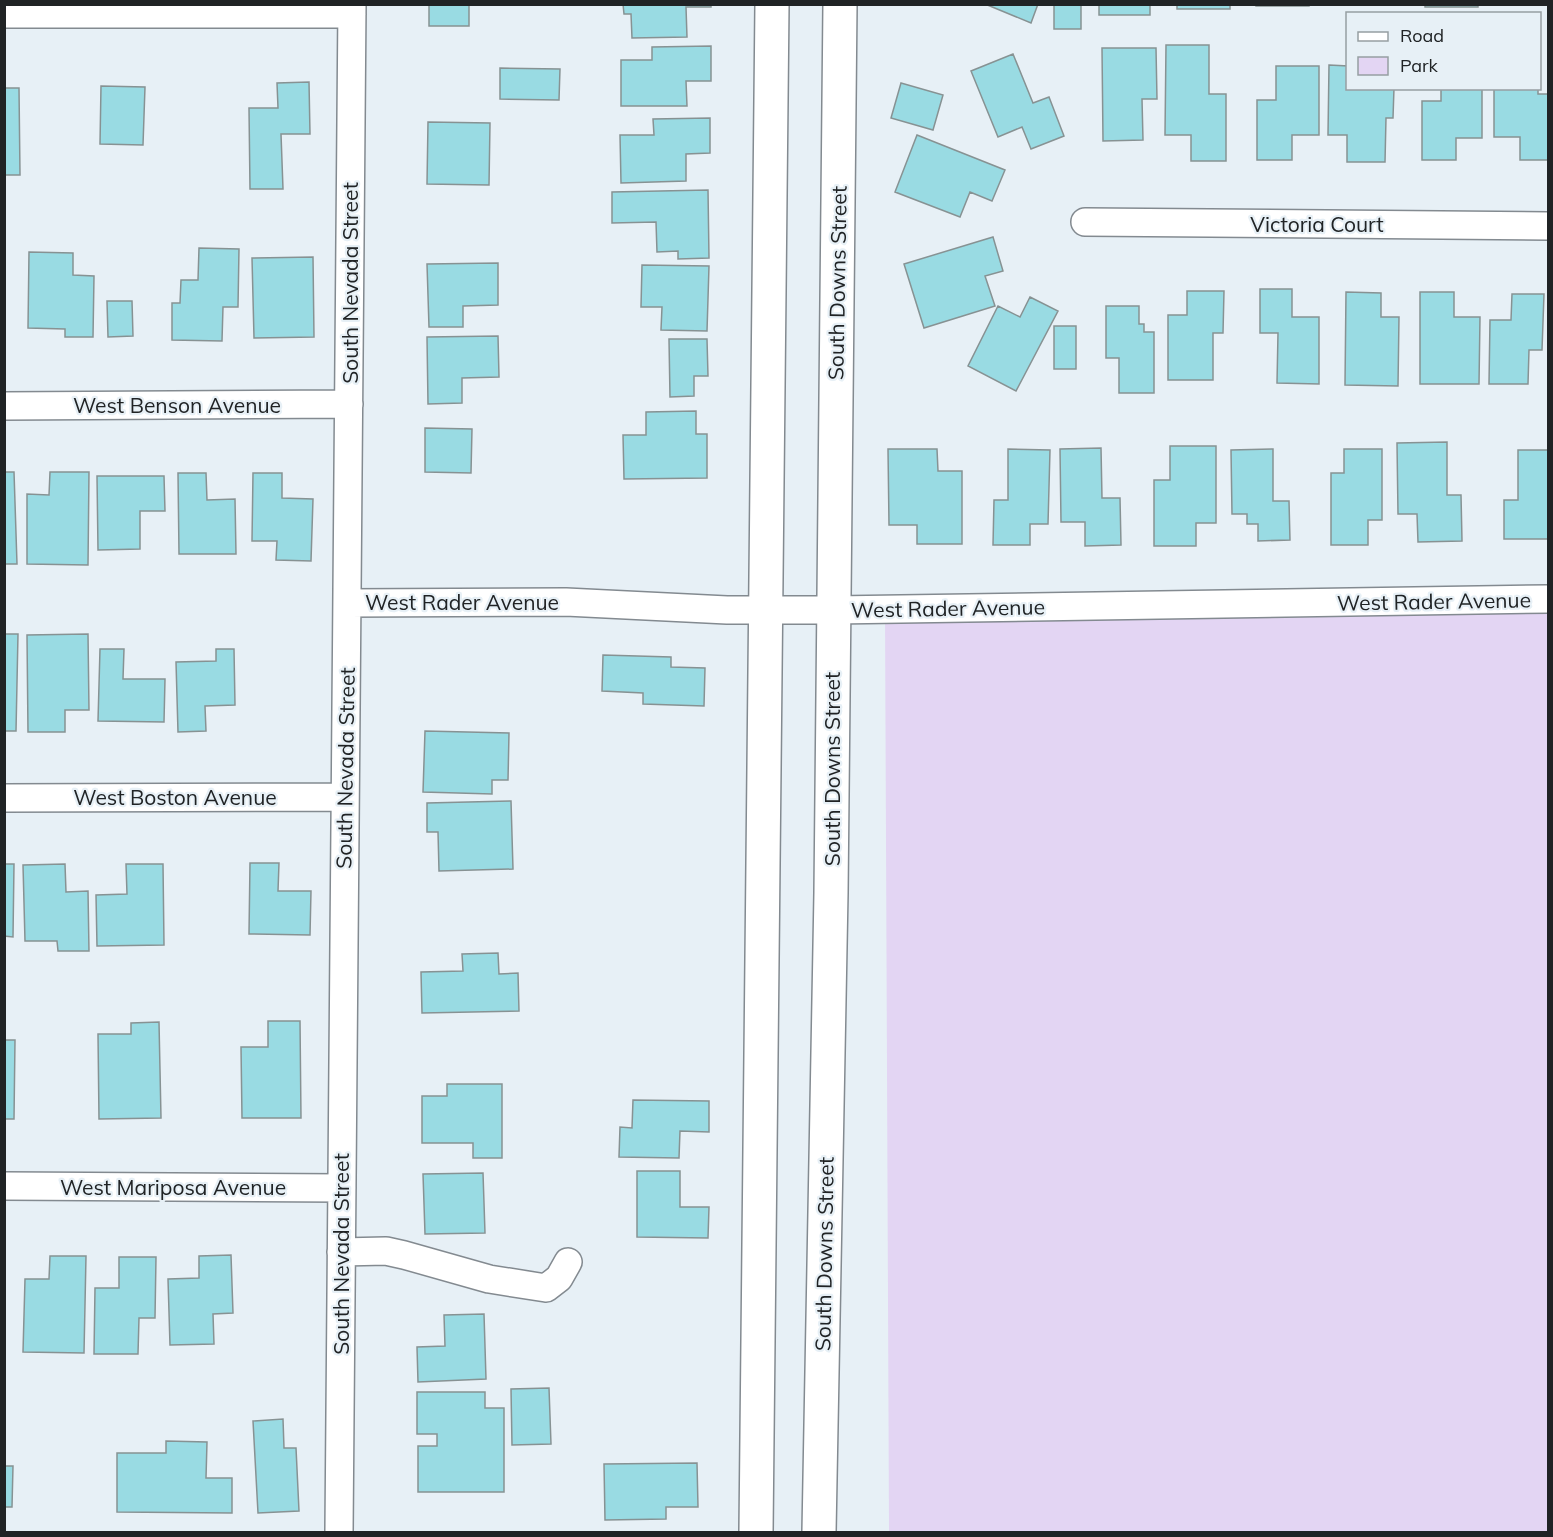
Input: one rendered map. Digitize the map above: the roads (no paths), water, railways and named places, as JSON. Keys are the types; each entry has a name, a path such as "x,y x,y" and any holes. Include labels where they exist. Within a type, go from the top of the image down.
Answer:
{"main road":[{"path":"756,1533 772,4"},
{"name":"South Downs Street","path":"819,1533 831,905 840,4"}],"street":[{"path":"4,15 352,9"},
{"name":"South Nevada Street","path":"339,1533 352,9"},
{"name":"Victoria Court","path":"1085,222 1548,226"},
{"name":"West Benson Avenue","path":"4,406 349,404"},
{"name":"West Rader Avenue","path":"347,603 566,602 727,610 834,610 1548,599"},
{"name":"West Boston Avenue","path":"4,798 345,797"},
{"name":"West Mariposa Avenue","path":"4,1186 342,1188"},
{"path":"341,1252 386,1251 489,1280 546,1288 559,1278 568,1262"}]}
